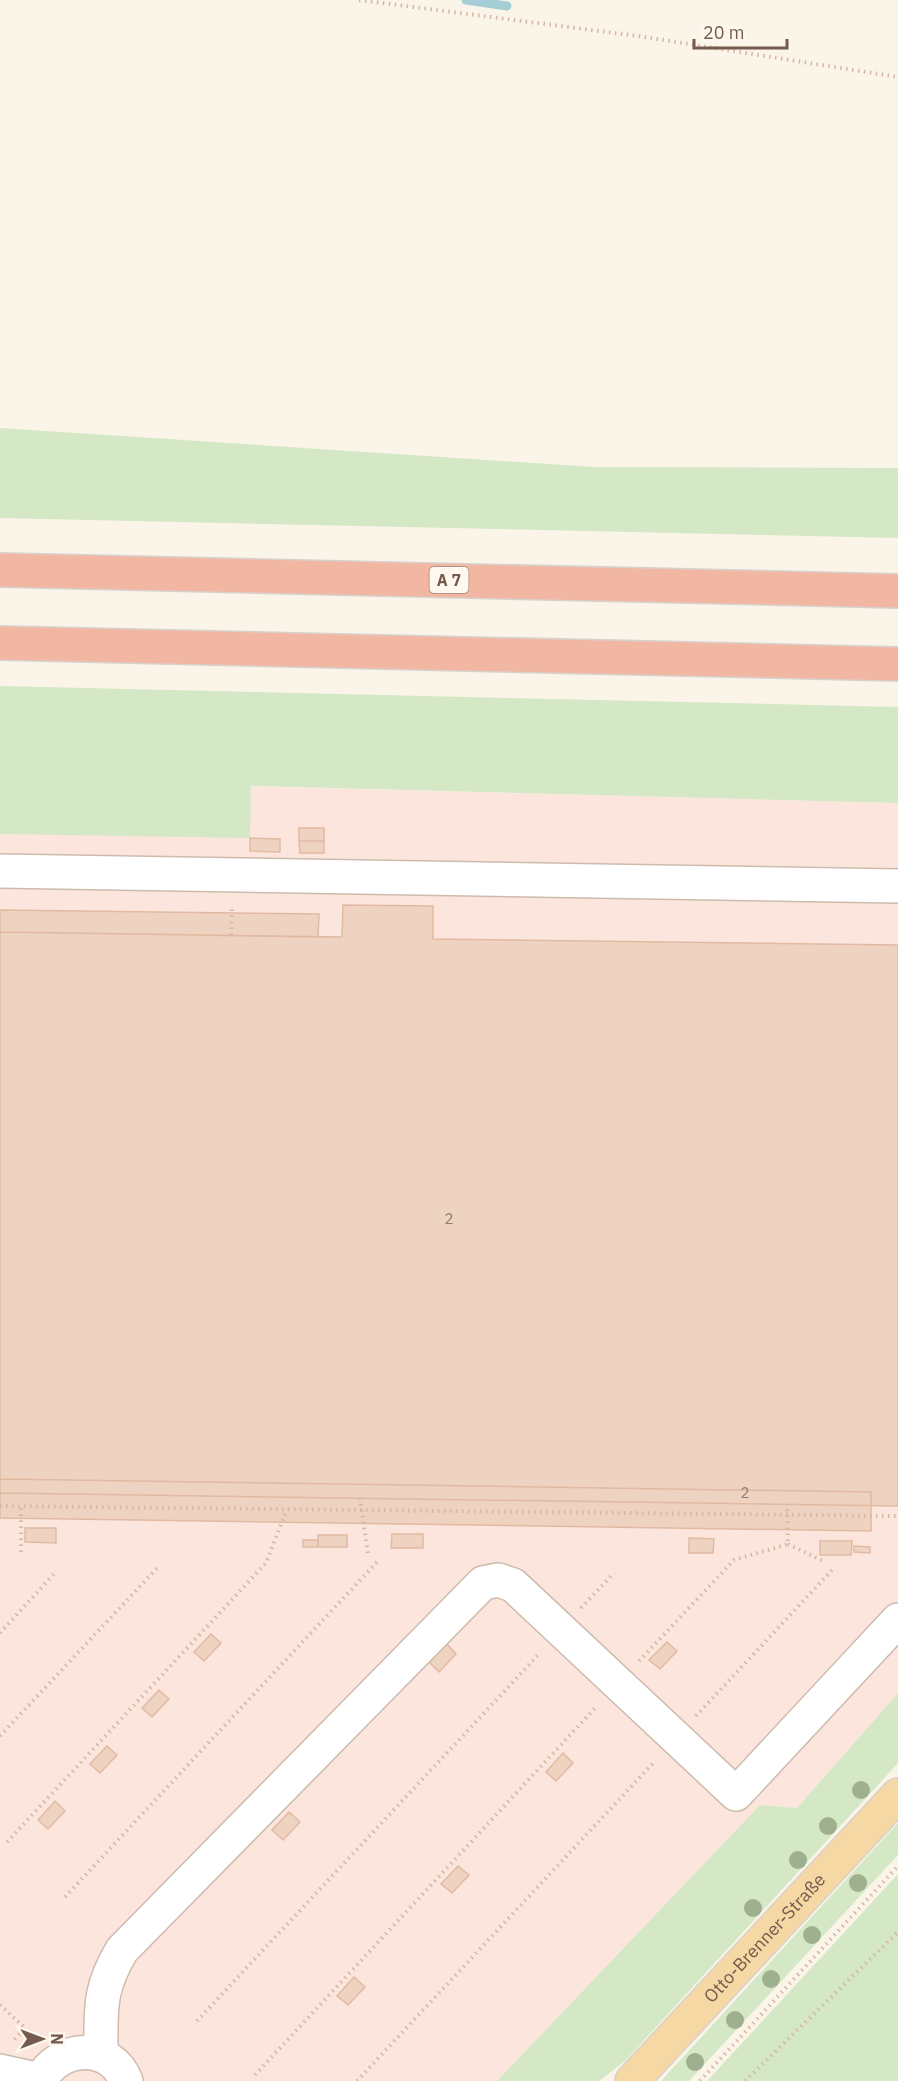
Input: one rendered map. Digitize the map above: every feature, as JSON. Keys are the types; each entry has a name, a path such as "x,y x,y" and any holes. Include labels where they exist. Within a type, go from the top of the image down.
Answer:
{"highway":[{"name":"A 7","path":"0,570 898,591"},
{"path":"0,643 898,664"}],"main road":[{"name":"Otto-Brenner-Straße","path":"632,2081 898,1795"}],"street":[{"path":"0,871 898,886"},
{"path":"87,2054 105,1981 122,1950 483,1583 498,1580 513,1585 736,1794 898,1620"},
{"path":"0,2072 40,2080 54,2062 87,2054 114,2064 126,2081"}],"path":[{"path":"359,0 638,36 898,77"},
{"path":"360,1498 368,1554"},
{"path":"787,1504 788,1544"},
{"path":"0,1506 898,1516"},
{"path":"21,1506 21,1552"},
{"path":"7,1842 266,1563 287,1509"},
{"path":"255,2075 734,1560 788,1544 825,1562"},
{"path":"65,1897 377,1562"},
{"path":"0,1736 158,1567"},
{"path":"357,2081 832,1569"},
{"path":"0,1633 54,1574"},
{"path":"197,2021 614,1574"},
{"path":"700,2081 898,1866"},
{"path":"745,2081 898,1932"}],"shaded area":[{"path":"0,780 898,803 898,1693 797,1808 760,1805 497,2081 0,2081"}],"green space":[{"path":"0,428 595,467 898,468 898,538 0,518"},
{"path":"0,686 898,707 898,803 251,786 250,838 0,834"},
{"path":"898,1693 898,1763 624,2062 599,2081 497,2081 760,1805 797,1808"},
{"path":"898,1823 898,1855 689,2081 661,2081"},
{"path":"898,1874 898,2081 707,2081"}],"building":[{"path":"299,828 324,828 324,841 299,841"},
{"path":"250,838 280,839 280,852 250,851"},
{"path":"299,841 324,841 324,853 300,853"},
{"path":"343,905 433,906 433,939 898,945 898,1506 0,1493 0,932 342,937"},
{"path":"0,910 319,914 318,937 0,932"},
{"path":"0,1479 871,1492 871,1531 0,1518"},
{"path":"25,1528 56,1528 56,1543 25,1542"},
{"path":"392,1534 423,1534 423,1548 391,1548"},
{"path":"318,1535 347,1535 347,1547 318,1547"},
{"path":"689,1538 714,1539 713,1553 689,1553"},
{"path":"303,1540 318,1540 318,1547 303,1547"},
{"path":"820,1541 852,1541 851,1555 820,1555"},
{"path":"854,1546 870,1547 870,1553 854,1552"},
{"path":"211,1634 221,1643 204,1661 194,1652"},
{"path":"667,1642 677,1651 660,1669 649,1660"},
{"path":"446,1643 456,1654 439,1672 429,1662"},
{"path":"159,1690 169,1699 152,1717 142,1708"},
{"path":"107,1746 117,1755 100,1773 90,1764"},
{"path":"563,1753 573,1763 556,1781 546,1772"},
{"path":"55,1801 65,1811 48,1829 38,1820"},
{"path":"289,1812 300,1822 283,1840 272,1830"},
{"path":"458,1866 469,1875 452,1893 441,1884"},
{"path":"354,1977 365,1987 348,2005 337,1996"}],"waterway":[{"path":"466,0 507,6"}]}
